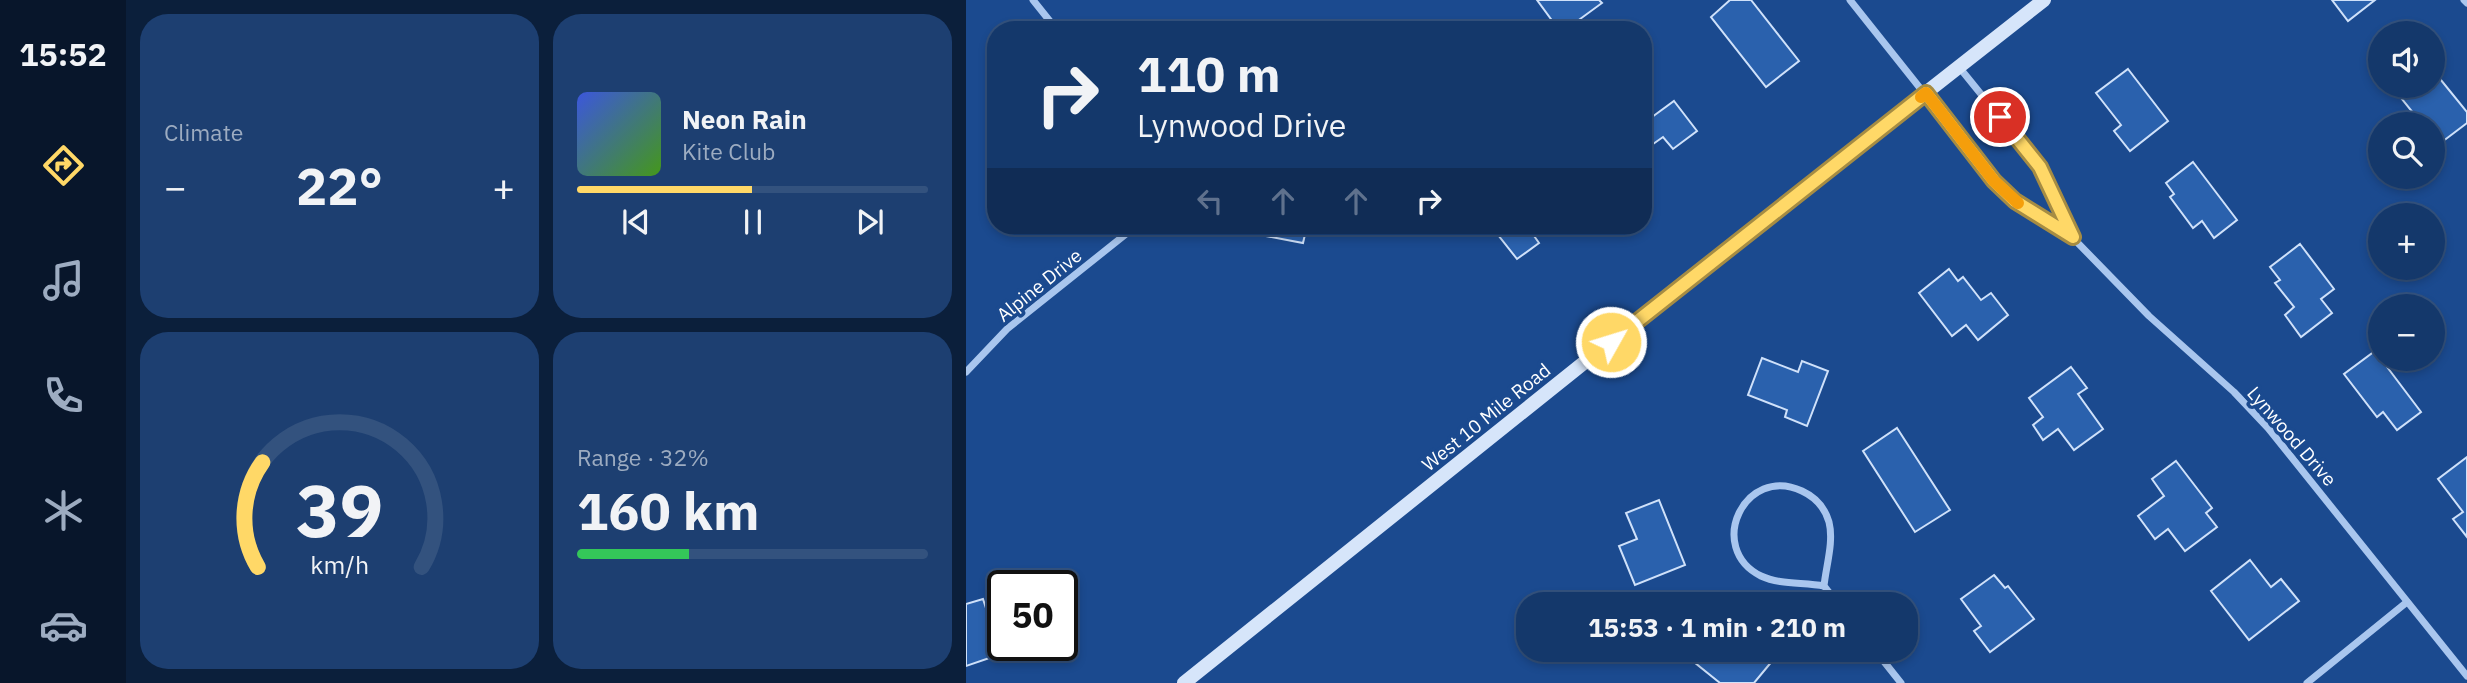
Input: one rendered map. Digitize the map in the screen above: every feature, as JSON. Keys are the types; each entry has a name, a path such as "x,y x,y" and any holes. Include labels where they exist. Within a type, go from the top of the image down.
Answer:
{"main road":[{"name":"West 10 Mile Road","path":"1184,683 1690,278 2044,0"}],"street":[{"path":"1033,0 1050,21"},
{"name":"Lynwood Drive","path":"1850,0 2004,191 2041,219 2073,237 2149,316 2234,392 2268,428 2467,676"},
{"name":"Lynwood Drive","path":"1959,67 2040,167 2073,237"},
{"name":"Alpine Drive","path":"966,372 1007,329 1125,235"},
{"path":"1824,586 1830,544 1829,523 1823,508 1810,494 1791,486 1772,486 1754,494 1739,510 1734,533 1736,550 1746,565 1760,575 1777,581 1824,586 1829,592"},
{"path":"2307,683 2407,602"},
{"path":"1884,662 1901,683"}],"building":[{"path":"1537,0 1599,0 1602,3 1577,21 1552,21"},
{"path":"1730,0 1751,0 1799,61 1766,87 1711,17"},
{"path":"2332,0 2375,0 2348,21"},
{"path":"2128,69 2168,121 2130,151 2114,131 2121,125 2096,93"},
{"path":"2445,85 2467,112 2467,123 2445,140 2445,112 2412,112 2401,98 2445,98"},
{"path":"1674,101 1697,131 1673,149 1663,137 1652,145 1652,117"},
{"path":"2193,162 2237,220 2214,238 2202,221 2193,228 2170,197 2174,194 2166,183"},
{"path":"1261,235 1305,235 1303,243"},
{"path":"1498,235 1533,235 1539,243 1517,259"},
{"path":"2300,244 2334,289 2321,299 2332,313 2301,337 2285,315 2294,307 2275,283 2280,280 2270,267"},
{"path":"1949,269 1958,281 1963,277 1981,300 1991,293 2008,315 1978,340 1966,325 1952,336 1919,293"},
{"path":"2368,356 2368,371 2390,371 2421,412 2397,430 2383,412 2377,417 2344,374"},
{"path":"1762,358 1798,372 1802,361 1828,371 1807,426 1785,417 1787,410 1748,395"},
{"path":"2071,367 2087,388 2078,394 2103,429 2074,450 2058,429 2043,440 2033,425 2043,417 2029,398"},
{"path":"1897,428 1950,510 1915,532 1863,451"},
{"path":"2467,457 2467,537 2453,519 2463,512 2438,479"},
{"path":"2176,461 2212,508 2206,513 2217,527 2185,551 2168,529 2155,539 2138,516 2164,496 2152,479"},
{"path":"1659,500 1685,565 1635,585 1619,546 1637,539 1626,513"},
{"path":"2250,560 2271,587 2281,579 2299,601 2249,640 2211,591"},
{"path":"1994,575 2005,588 2008,586 2034,619 1990,652 1974,631 1981,626 1961,599"},
{"path":"983,599 987,611 987,659 966,666 966,604"},
{"path":"1694,662 1771,662 1754,683 1720,683"}],"slow traffic":[{"path":"1921,97 1926,93 1994,181 2018,203"}],"route":[{"path":"1611,342 1926,93 1994,181 2015,201 2073,237 2040,167 2000,117"}]}
